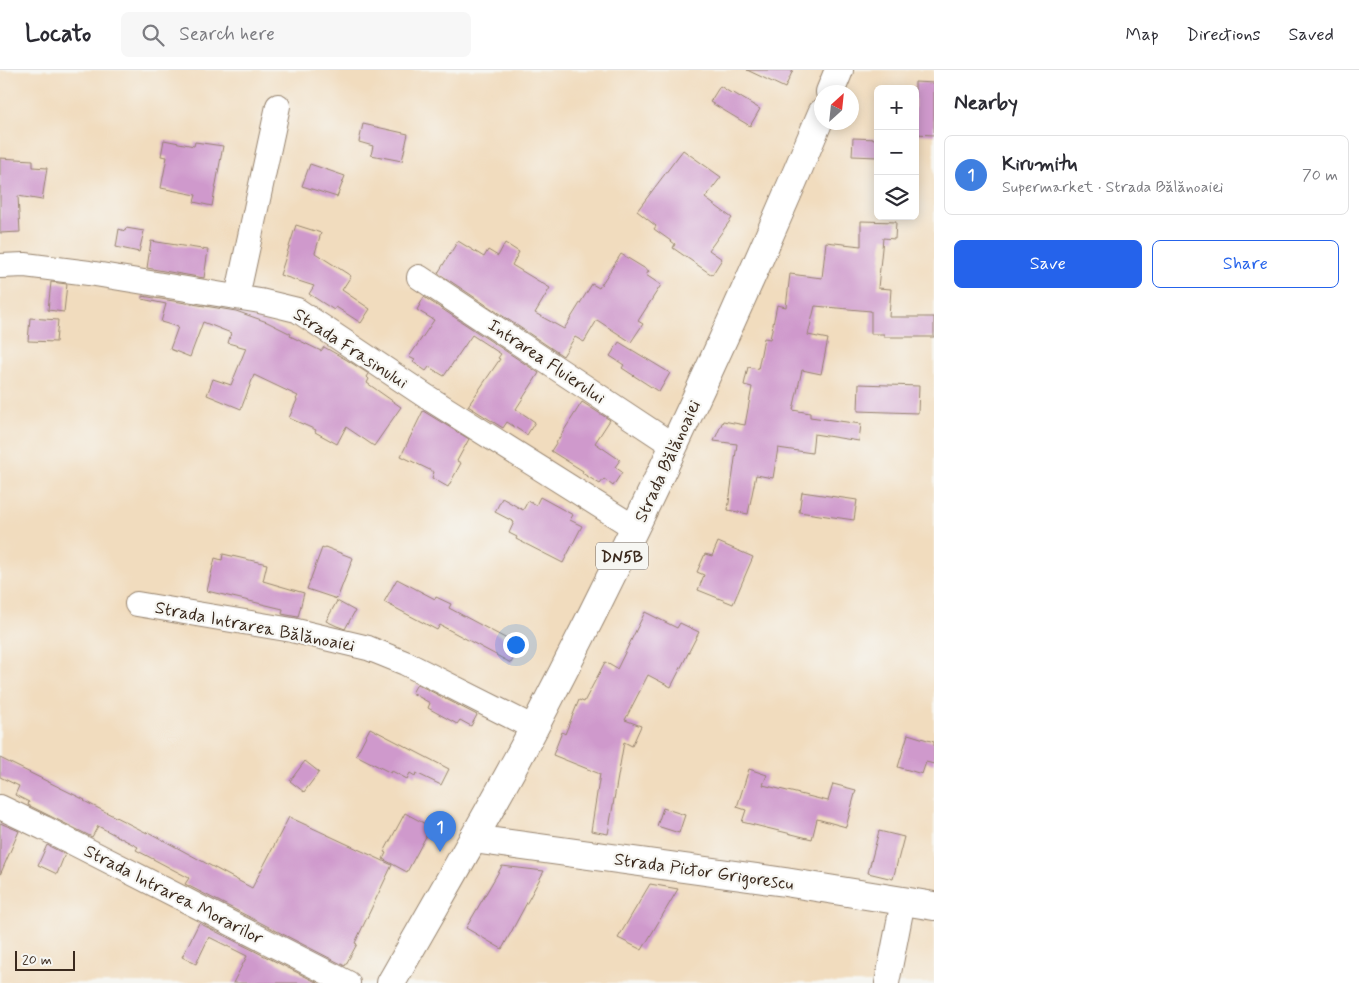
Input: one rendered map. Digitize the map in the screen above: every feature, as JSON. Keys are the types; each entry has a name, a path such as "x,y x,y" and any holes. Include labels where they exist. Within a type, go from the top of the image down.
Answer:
{"main road":[{"path":"833,85 839,70"},
{"name":"Strada Bălănoaiei","path":"391,983 534,728 635,528 758,263 815,130"},
{"name":"Strada Pictor Grigorescu","path":"473,839 785,882 934,906"}],"street":[{"path":"237,297 278,106"},
{"name":"Strada Frasinului","path":"0,266 25,265 79,272 237,297 286,307 304,313 426,397 635,528"},
{"name":"Intrarea Fluierului","path":"419,277 674,446"},
{"name":"Strada Intrarea Bălănoaiei","path":"137,604 292,630 368,648 405,663 534,728"},
{"name":"Strada Intrarea Morarilor","path":"0,807 348,983"},
{"path":"887,983 903,901"}],"building":[{"path":"747,70 793,70 785,88"},
{"path":"915,82 934,83 934,135 919,134 919,85 915,85"},
{"path":"720,86 760,109 750,126 710,102"},
{"path":"363,124 408,134 402,161 371,155 373,146 359,142"},
{"path":"853,138 874,139 874,157 852,156"},
{"path":"164,140 194,146 195,142 223,146 212,206 194,202 196,195 161,188 167,157 161,156"},
{"path":"683,150 721,177 705,198 732,218 709,250 722,259 712,275 673,248 675,244 654,229 656,226 637,211"},
{"path":"0,158 33,160 33,167 47,168 42,200 18,196 20,232 0,233"},
{"path":"310,164 345,176 337,197 302,186"},
{"path":"861,221 896,222 895,239 883,238 878,288 891,289 889,317 934,317 934,337 884,337 884,334 871,334 871,311 815,306 808,335 828,339 821,374 802,370 793,410 810,413 810,417 861,424 859,441 814,434 812,453 778,448 773,478 756,475 748,514 728,510 737,444 714,441 723,421 745,425 752,387 744,385 748,367 758,369 764,338 770,339 777,305 786,307 790,274 822,278 826,242 861,246"},
{"path":"296,225 321,233 315,253 351,276 342,290 370,309 361,323 336,307 334,310 309,294 314,286 280,275"},
{"path":"126,228 144,231 139,252 116,247 119,229 125,231"},
{"path":"151,241 208,250 204,278 147,268"},
{"path":"458,241 484,257 488,250 498,256 505,243 519,252 512,265 550,288 535,313 564,329 592,284 599,288 621,254 649,271 646,275 661,285 638,321 643,324 631,342 597,320 584,342 575,337 563,356 438,273"},
{"path":"51,282 67,284 64,312 48,310"},
{"path":"142,296 236,311 267,322 321,351 324,347 347,360 369,374 367,383 401,407 374,446 346,427 337,444 315,432 316,430 289,418 298,396 254,375 241,409 207,395 213,379 231,385 246,348 228,343 231,333 203,322 190,357 170,349 178,327 161,322 166,304 142,299"},
{"path":"424,297 539,373 516,409 535,422 527,435 507,422 503,428 468,406 500,359 498,358 501,354 472,335 444,376 429,367 426,371 409,357 434,320 417,310"},
{"path":"30,318 58,320 56,342 28,341"},
{"path":"619,342 670,373 659,392 622,368 624,365 610,356"},
{"path":"859,384 919,386 918,413 858,411"},
{"path":"582,402 610,420 595,443 620,460 615,467 622,472 613,486 604,479 600,484 551,451"},
{"path":"423,411 469,439 457,461 461,463 448,487 432,478 434,472 401,456"},
{"path":"802,492 857,500 854,520 799,512"},
{"path":"540,497 573,515 570,520 582,526 563,563 516,539 517,537 509,533 514,522 495,512 502,498 523,510 528,501 536,505"},
{"path":"718,542 753,557 733,604 698,590 704,575 697,572 705,554 712,556"},
{"path":"325,547 353,558 337,599 307,589 322,548 324,549"},
{"path":"223,554 267,564 263,581 304,593 298,617 282,614 283,609 207,591 215,558 222,560"},
{"path":"397,579 435,599 436,597 451,604 449,608 520,646 511,663 440,625 437,630 384,602"},
{"path":"337,601 355,611 345,629 326,621"},
{"path":"645,612 677,628 680,623 699,632 671,687 648,675 625,720 641,726 632,746 624,742 608,834 591,831 600,774 553,755 562,732 565,734 579,700 584,702 605,662 617,669"},
{"path":"417,684 477,715 471,726 460,720 457,724 428,708 430,703 412,693"},
{"path":"370,728 449,769 441,785 416,773 415,776 410,773 407,779 356,755"},
{"path":"908,734 934,742 934,764 926,762 922,774 898,767"},
{"path":"0,758 148,832 252,888 289,817 392,865 355,943 357,944 345,966 185,884 189,878 136,850 138,847 98,826 92,837 28,805 29,802 15,795 19,786 0,777"},
{"path":"305,761 319,772 304,792 290,781"},
{"path":"749,769 767,775 763,785 828,801 833,784 856,790 846,827 817,819 812,839 742,822 746,810 737,807"},
{"path":"663,808 685,815 679,833 657,826"},
{"path":"405,813 431,827 407,872 383,859 386,853 384,852"},
{"path":"0,823 19,831 0,875"},
{"path":"879,831 904,837 893,879 868,873"},
{"path":"47,845 65,854 57,874 38,865"},
{"path":"502,866 544,871 502,949 466,928"},
{"path":"650,884 678,889 642,950 618,938"},
{"path":"199,923 318,983 233,983 247,956 209,937 196,964 182,957"}],"place":[{"name":"Kirumitu","path":"440,852"}]}
